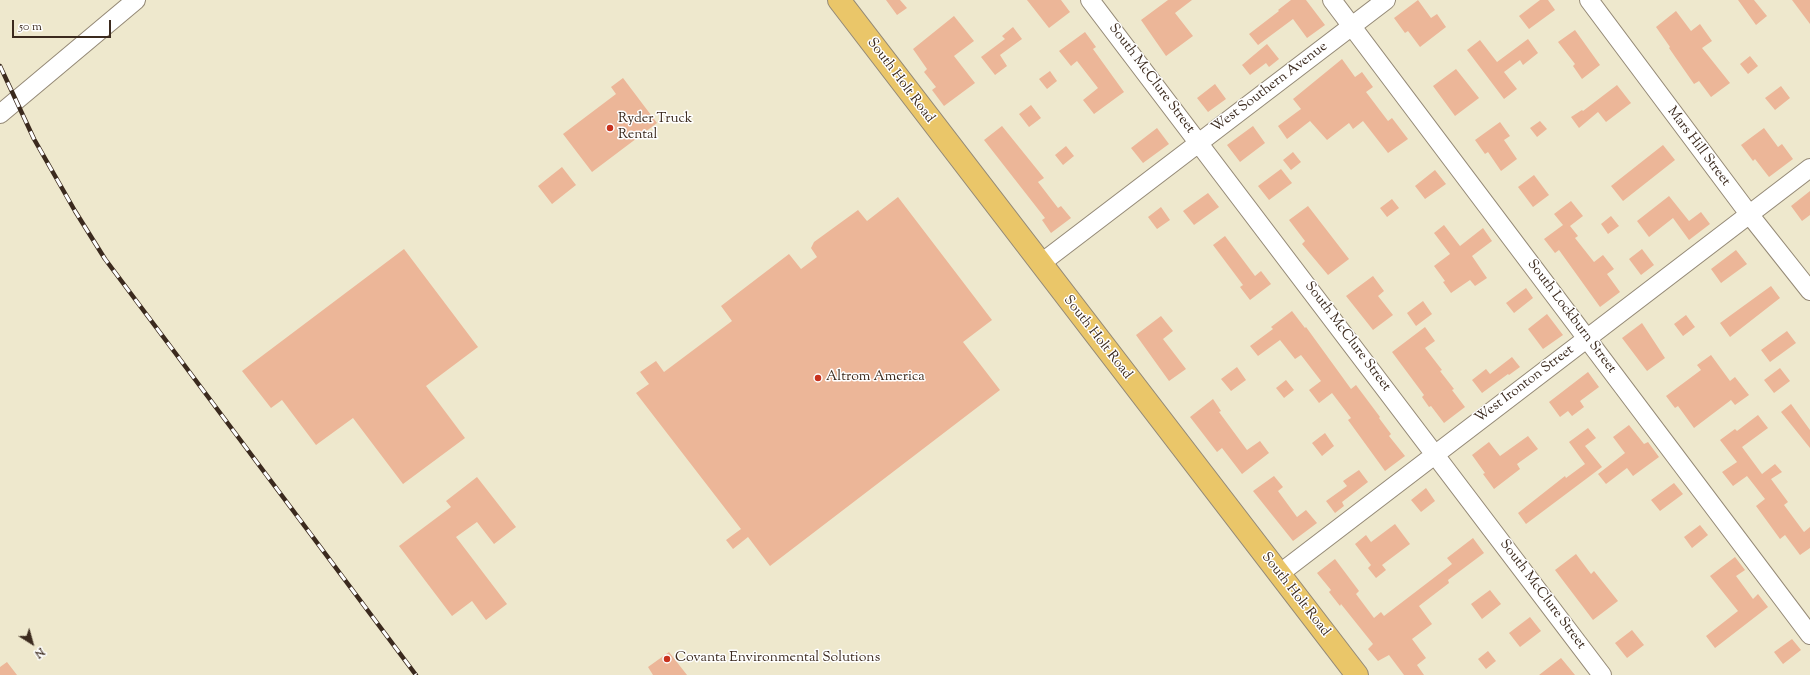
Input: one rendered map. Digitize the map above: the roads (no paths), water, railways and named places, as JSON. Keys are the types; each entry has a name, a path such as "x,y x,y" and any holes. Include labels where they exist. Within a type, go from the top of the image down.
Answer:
{"main road":[{"name":"South Holt Road","path":"839,0 1040,264 1357,675"}],"street":[{"path":"0,114 136,0"},
{"name":"South McClure Street","path":"1090,0 1436,454 1602,675"},
{"name":"South Lockburn Street","path":"1332,0 1810,634"},
{"name":"West Southern Avenue","path":"1040,264 1386,0"},
{"name":"Mars Hill Street","path":"1589,0 1749,214 1810,292"},
{"name":"West Ironton Street","path":"1279,574 1810,168"}],"railway":[{"path":"0,66 34,139 75,211 105,259 416,675"}],"place":[{"name":"Ryder Truck Rental","path":"610,128"},
{"name":"Altrom America","path":"818,378"},
{"name":"Covanta Environmental Solutions","path":"667,659"}]}
